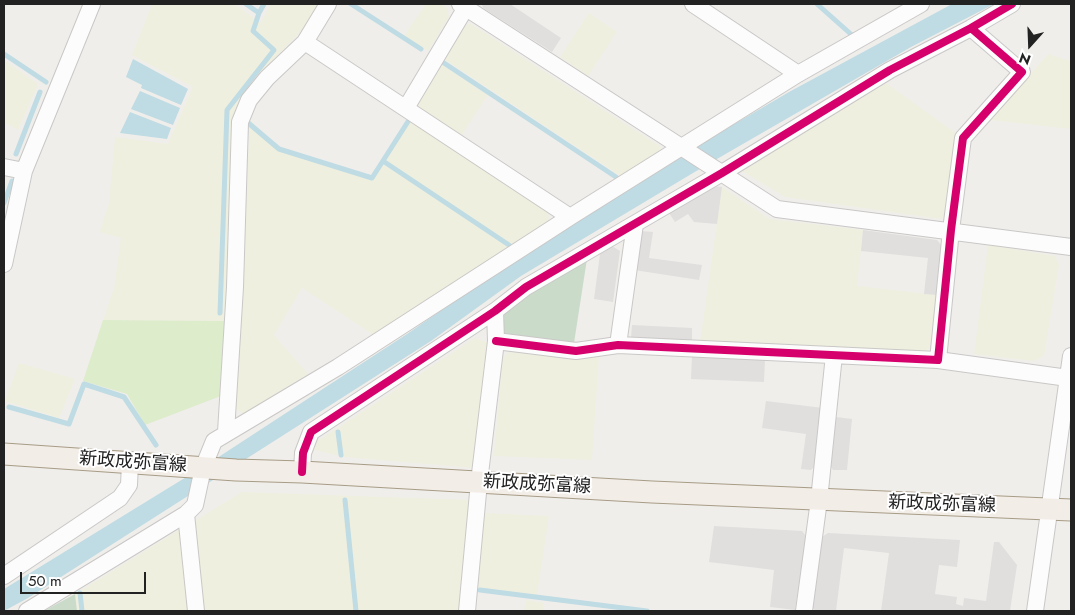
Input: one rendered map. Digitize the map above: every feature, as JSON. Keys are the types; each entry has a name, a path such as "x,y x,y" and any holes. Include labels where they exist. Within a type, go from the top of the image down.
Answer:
{"main road":[{"name":"新政成弥富線","path":"4,454 130,462 198,464 236,470 819,500 1071,510"}],"street":[{"path":"4,264 24,171 92,4"},
{"path":"226,432 235,287 240,122 249,100 267,78 305,42 328,4"},
{"path":"692,4 798,74"},
{"path":"26,611 186,514 195,505 198,492 198,464 214,441 226,432 338,367 570,216 798,74 921,4"},
{"path":"302,472 303,453 311,432 495,312 526,287 722,173 890,70 971,28 1012,4"},
{"path":"406,108 465,5 777,209 1071,246"},
{"path":"938,360 951,230 963,138 1022,72 971,28"},
{"path":"305,42 570,216"},
{"path":"4,167 24,171"},
{"path":"618,345 635,224"},
{"path":"467,611 479,482 496,341 495,312"},
{"path":"496,341 576,351 618,345 938,360 1068,378"},
{"path":"804,611 819,500 834,356"},
{"path":"1035,611 1071,356"},
{"path":"4,576 120,498 129,484 130,462"},
{"path":"186,514 196,611"}],"green space":[{"path":"152,4 234,4 261,23 271,4 318,4 307,25 274,59 239,101 233,118 225,321 103,320 114,288 121,238 100,232 109,203 115,137 168,144 193,87 132,55"},
{"path":"426,4 441,4 447,8 449,17 428,51 404,36"},
{"path":"589,13 617,32 588,76 560,57"},
{"path":"471,24 661,147 658,153 622,177 444,59 465,25"},
{"path":"1048,54 1071,61 1071,129 991,120"},
{"path":"4,60 38,84 18,130 4,122"},
{"path":"442,65 488,95 461,136 418,108"},
{"path":"886,83 957,134 947,213 941,219 785,197 742,171"},
{"path":"408,119 548,211 549,221 374,335 302,288 274,335 308,374 244,414 236,409 250,120 279,147 370,178"},
{"path":"722,187 769,219 863,230 857,286 937,295 930,347 924,352 700,342"},
{"path":"988,245 1055,256 1059,265 1044,356 1034,361 974,354"},
{"path":"587,259 574,343 502,333 505,308"},
{"path":"103,320 225,321 221,396 145,425 127,394 83,381"},
{"path":"475,338 489,343 475,468 344,457 307,448"},
{"path":"509,352 576,359 599,355 592,460 494,456 503,357"},
{"path":"19,363 75,379 59,418 5,401"},
{"path":"242,492 471,500 461,611 204,611 195,521"},
{"path":"485,513 549,516 537,595 476,587 481,516"},
{"path":"179,530 188,611 77,611 75,594"},
{"path":"75,594 77,611 44,611"},
{"path":"526,600 544,603 543,611 524,611"}],"shaded area":[{"path":"482,4 510,4 561,38 552,52 483,8"},
{"path":"713,186 722,187 717,224 694,222 688,214 675,222 669,213"},
{"path":"863,230 937,240 942,246 937,295 924,294 928,258 861,251"},
{"path":"641,231 653,232 649,258 702,265 699,280 634,270"},
{"path":"612,246 620,251 613,302 594,299 600,254"},
{"path":"632,325 692,328 692,341 631,338"},
{"path":"692,356 765,359 764,382 691,379"},
{"path":"766,401 823,408 815,466 811,470 801,469 806,434 762,428"},
{"path":"836,417 852,419 847,470 833,470 831,467"},
{"path":"714,526 802,531 806,536 795,610 770,607 774,570 709,562"},
{"path":"828,533 960,540 957,567 939,565 935,594 957,597 956,604 963,606 964,598 986,601 994,542 999,542 1017,565 1010,611 881,611 889,553 844,548 836,611 816,611 812,608 822,537"}],"water":[{"path":"952,4 994,4 911,47 703,167 521,276 431,341 28,598 4,611 4,589 214,460 407,334 514,260 685,153 789,92"},
{"path":"133,59 188,89 181,105 141,88 142,85 126,77"},
{"path":"140,91 180,108 173,125 131,109"},
{"path":"130,112 171,128 167,139 120,133"}],"waterway":[{"path":"246,4 259,13 264,4"},
{"path":"351,4 421,49"},
{"path":"817,4 853,36"},
{"path":"220,313 227,110 274,50 253,31 259,13"},
{"path":"4,54 46,82"},
{"path":"444,63 616,177"},
{"path":"16,154 40,92"},
{"path":"246,121 279,149 372,178 409,120"},
{"path":"383,161 509,245"},
{"path":"4,203 12,181"},
{"path":"9,407 69,424 84,384 124,397 156,445"},
{"path":"338,432 341,455"},
{"path":"345,500 356,611"},
{"path":"480,590 647,611"},
{"path":"80,593 82,611"}],"cycle path":[{"path":"302,472 303,453 311,432 495,311 526,287 722,173 890,70 971,28 1012,4"},
{"path":"496,341 576,351 618,345 938,360 951,230 963,138 1022,72 971,28"}]}
